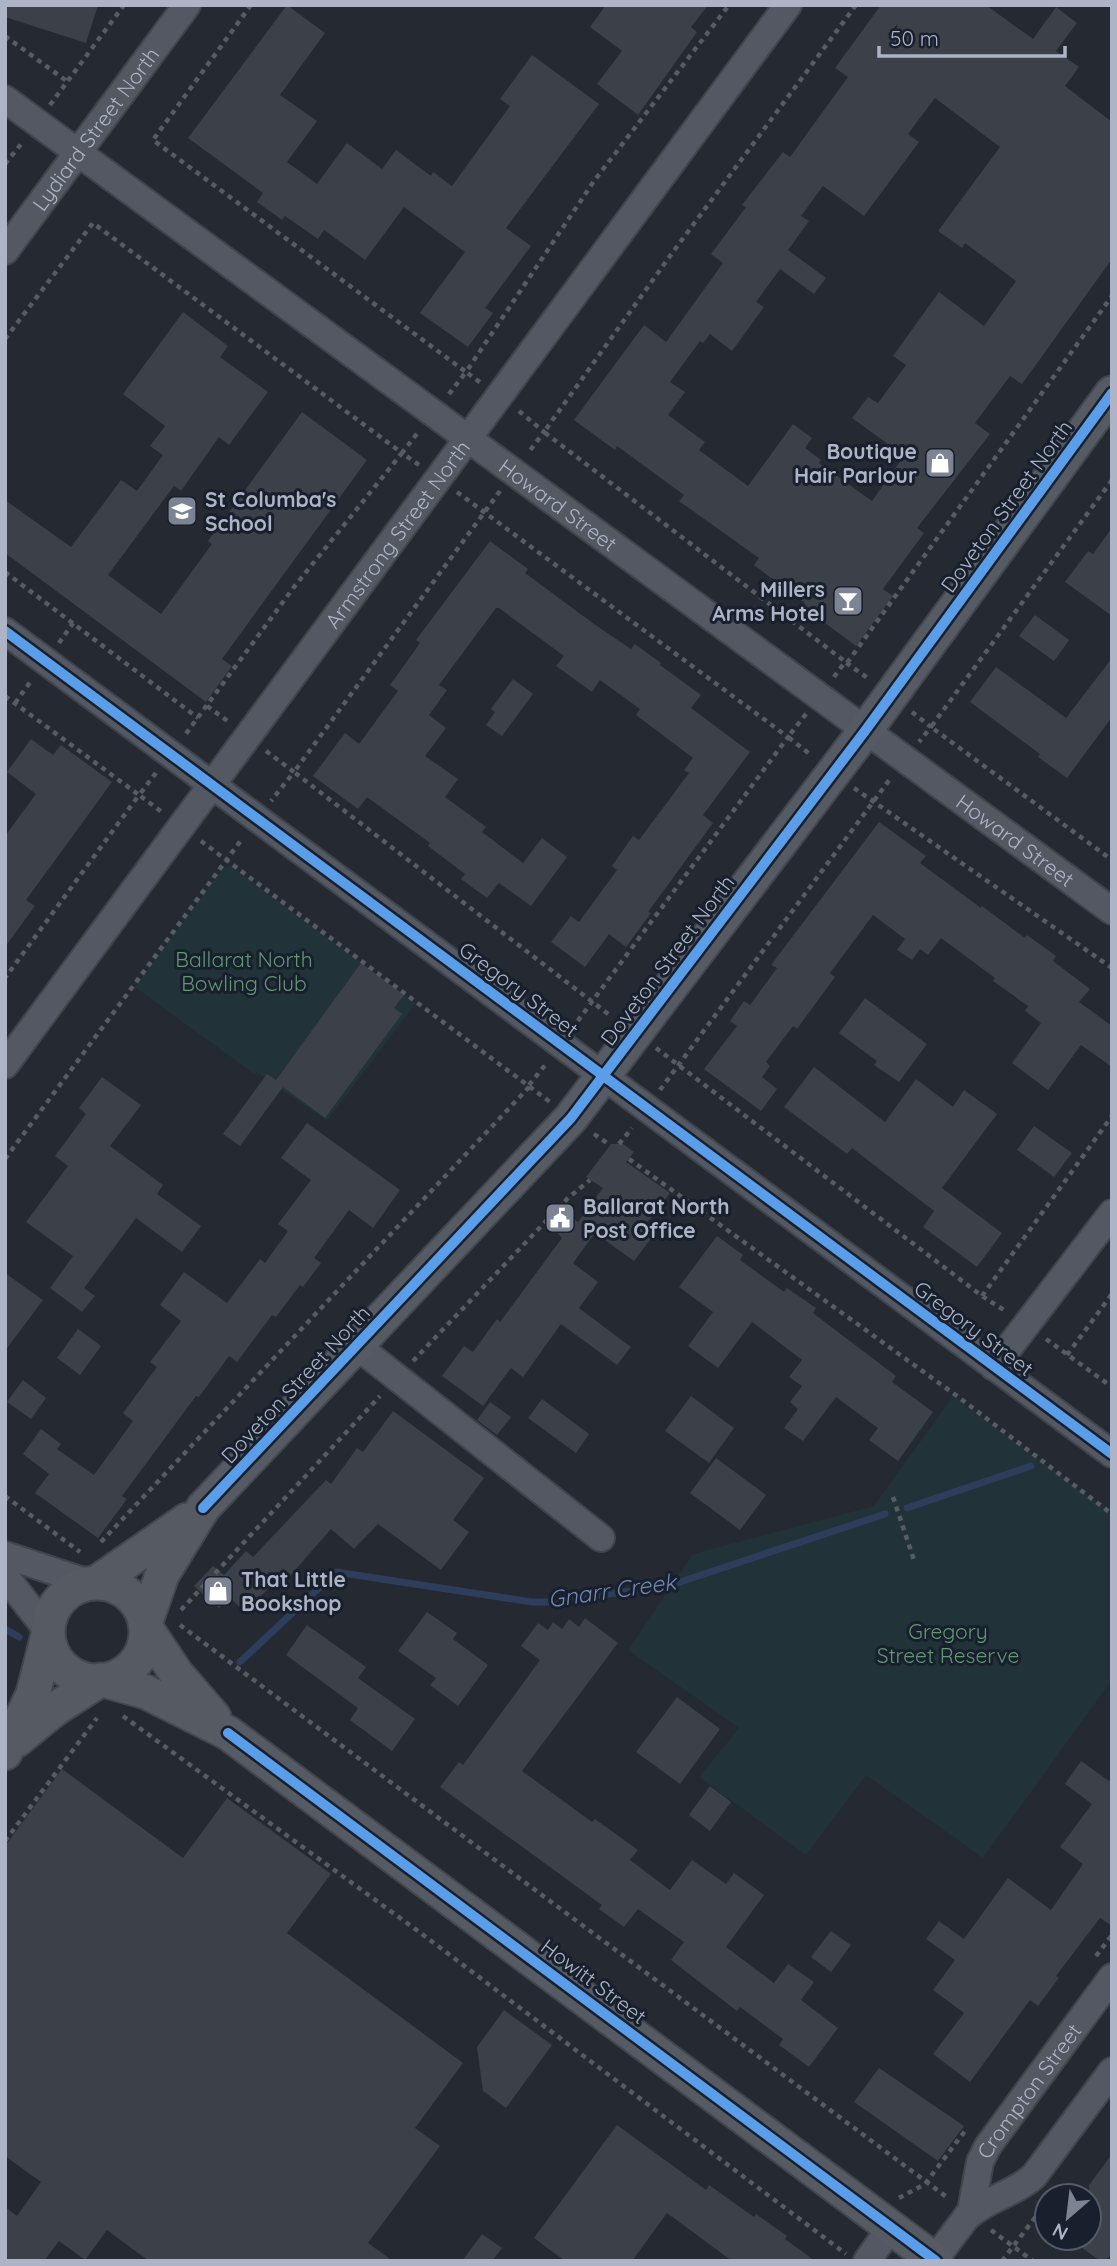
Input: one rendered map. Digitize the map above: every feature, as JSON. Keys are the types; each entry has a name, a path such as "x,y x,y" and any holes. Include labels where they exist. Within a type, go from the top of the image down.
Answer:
{"main road":[{"name":"Doveton Street North","path":"155,1624 166,1567 203,1508 557,1135 865,732 1112,393"},
{"name":"Doveton Street North","path":"91,1568 203,1508"},
{"path":"91,1568 129,1594 155,1624 136,1661 125,1672 102,1680 39,1721 5,1753 33,1694 51,1614 60,1599 91,1568"},
{"name":"Howitt Street","path":"155,1624 183,1682 228,1733"},
{"path":"48,1633 52,1653 67,1671 80,1678 102,1680"},
{"name":"Howitt Street","path":"102,1680 143,1691 228,1733 936,2260"}],"street":[{"name":"Lydiard Street North","path":"5,251 187,5"},
{"name":"Armstrong Street North","path":"5,1065 788,5"},
{"name":"Howard Street","path":"5,99 1112,911"},
{"name":"Gregory Street","path":"5,631 1112,1454"},
{"path":"993,1367 1112,1213"},
{"path":"357,1346 601,1538"},
{"path":"5,1555 91,1568"},
{"path":"5,1576 48,1633"},
{"name":"Crompton Street","path":"936,2260 969,2214 980,2162 988,2146 1104,1967"},
{"name":"Crompton Street","path":"969,2214 1019,2188 1034,2176 1112,2071"},
{"path":"867,2261 885,2222"}],"path":[{"path":"5,36 68,82 124,5"},
{"path":"251,5 153,140 467,372 594,181 729,5"},
{"path":"856,5 544,432 847,663 1112,296"},
{"path":"5,150 12,155 5,164"},
{"path":"5,339 93,223 402,453 294,587 198,718 5,572"},
{"path":"1112,480 931,727 1112,860"},
{"path":"5,1159 294,772 484,512 788,737 593,1002 294,772 249,737 207,706"},
{"path":"5,696 139,795 5,978"},
{"path":"1112,968 873,802 680,1064 982,1296 1112,1387"},
{"path":"5,1496 91,1568 530,1086 226,860"},
{"path":"982,1296 1112,1116"},
{"path":"629,1159 957,1396 1112,1514"},
{"path":"1067,1354 1112,1294"},
{"path":"893,1497 915,1563"},
{"path":"155,1624 1033,2261"},
{"path":"115,1711 422,1934 854,2261"},
{"path":"5,1841 100,1713"},
{"path":"1104,1967 1112,1935"},
{"path":"842,2251 851,2240 885,2222 899,2198 927,2182 967,2129"},
{"path":"1002,2261 1033,2220"}],"green space":[{"name":"Ballarat North Bowling Club","path":"231,866 416,1003 327,1121 256,1072 254,1074 135,987 224,867"},
{"name":"Gregory Street Reserve","path":"953,1396 1112,1514 1112,1680 983,1858 866,1775 806,1855 699,1777 739,1728 628,1650 693,1554 874,1506"}],"building":[{"path":"5,5 98,5 86,43 5,17"},
{"path":"287,5 325,33 280,95 317,121 287,162 317,184 347,143 382,169 396,150 431,176 433,172 452,186 510,106 500,99 532,55 599,104 506,228 531,246 485,308 493,313 468,347 420,313 465,252 404,207 365,260 324,230 318,239 285,216 282,220 257,202 263,193 188,138"},
{"path":"606,5 708,5 691,27 697,32 638,115 597,84 622,51 590,27"},
{"path":"881,5 986,5 1033,39 1056,7 1077,23 1056,51 1079,67 1065,86 1112,122 1112,259 1022,384 1010,376 975,423 990,434 917,528 924,533 883,589 893,596 856,646 802,606 805,603 754,565 759,558 679,501 684,495 617,446 615,450 574,420 644,325 666,342 723,263 711,254 746,207 742,205 783,152 790,157 848,77 835,68","holes":["935,98 1000,147 938,231 962,248 965,243 1016,281 984,326 939,292 893,356 906,365 878,403 868,397 852,418 904,456 872,501 819,463 821,460 805,448 812,438 793,424 748,486 699,450 705,442 668,415 685,392 670,382 700,341 703,343 710,334 732,351 764,307 756,302 780,269 814,294 826,278 788,250 809,221 801,216 823,186 864,216 919,142 908,134"]},
{"path":"183,312 228,346 220,357 268,392 229,445 219,437 181,491 174,486 108,575 161,614 212,544 208,541 302,412 367,460 222,659 232,666 206,702 5,553 5,500 71,547 121,480 137,491 163,455 150,446 165,426 123,394"},
{"path":"1112,528 1112,616 1065,582 1088,551 1093,554"},
{"path":"490,541 528,569 525,573 594,624 631,649 635,644 701,695 691,708 750,752 703,815 713,823 626,947 609,934 585,967 551,942 571,916 579,922 617,870 612,866 633,836 639,840 689,773 684,770 693,758 636,715 640,709 600,680 592,692 556,666 564,656 499,608 496,608 439,685 447,690 429,715 446,728 425,756 458,779 445,797 486,827 482,832 523,863 542,838 567,857 531,906 499,883 487,898 461,879 465,874 428,846 430,843 367,797 358,809 313,776 345,733 359,744 398,691 390,685 420,643 416,640"},
{"path":"1035,615 1069,640 1054,661 1019,636"},
{"path":"1112,658 1112,717 1067,778 1038,757 1040,754 970,702 996,667 1066,718"},
{"path":"513,679 533,694 502,736 486,725 495,712 491,709"},
{"path":"31,739 53,755 61,745 112,782 26,900 35,906 5,947 5,836 36,794 7,772"},
{"path":"879,822 926,856 920,863 981,908 982,906 1025,938 1027,935 1056,956 1053,961 1090,989 1079,1002 1112,1026 1112,1067 1081,1045 1048,1090 1012,1063 1041,1023 1025,1011 1028,1006 941,938 928,955 920,949 912,960 897,950 905,939 873,915 830,973 835,977 797,1029 793,1026 766,1062 770,1066 762,1077 777,1089 761,1111 704,1069 737,1026 730,1021 744,1001 750,1005 777,968 771,965"},
{"name":"Ballarat North Bowling Club","path":"361,963 404,995 394,1008 402,1014 325,1118 283,1087 240,1146 223,1134 267,1074 276,1080"},
{"path":"865,998 927,1044 899,1082 874,1065 877,1061 839,1033"},
{"path":"814,1067 885,1122 916,1079 953,1107 964,1090 997,1114 942,1188 1002,1233 977,1267 923,1227 934,1211 852,1148 847,1154 784,1107"},
{"path":"102,1077 141,1105 110,1146 163,1185 157,1194 201,1226 182,1252 136,1218 84,1288 95,1296 82,1312 50,1288 73,1256 26,1222 68,1166 55,1156 86,1114 79,1108"},
{"path":"307,1123 400,1190 373,1228 349,1210 314,1258 321,1263 303,1287 300,1285 276,1317 272,1315 237,1362 229,1356 199,1397 196,1396 122,1496 127,1499 98,1538 35,1493 49,1474 23,1454 41,1429 61,1444 57,1449 94,1475 133,1421 123,1413 157,1367 150,1362 181,1321 160,1305 184,1272 227,1303 260,1259 265,1263 288,1231 278,1224 311,1180 281,1158"},
{"path":"1034,1126 1072,1153 1054,1177 1017,1150"},
{"path":"611,1144 623,1144 634,1152 626,1162 670,1193 646,1224 656,1232 634,1261 595,1233 573,1263 598,1282 579,1308 631,1347 617,1365 561,1324 523,1377 511,1368 483,1406 442,1376 464,1346 473,1352 497,1319 500,1322 562,1238 557,1233 569,1216 578,1222 603,1188 586,1177"},
{"path":"717,1236 743,1255 740,1260 784,1292 787,1288 816,1308 813,1313 896,1376 892,1382 933,1412 898,1461 869,1440 878,1428 836,1397 803,1441 784,1428 798,1409 790,1402 802,1386 789,1377 802,1360 752,1322 718,1368 688,1346 713,1312 679,1287"},
{"path":"5,1273 43,1300 5,1351"},
{"path":"78,1329 101,1346 80,1375 57,1358"},
{"path":"23,1380 46,1398 31,1419 7,1402"},
{"path":"691,1396 734,1428 709,1463 665,1431"},
{"path":"542,1399 589,1434 576,1453 528,1418"},
{"path":"490,1402 511,1417 497,1435 477,1420"},
{"path":"393,1411 484,1478 453,1520 469,1532 441,1570 378,1524 354,1549 331,1529 290,1576 285,1572 245,1612 230,1598 219,1608 194,1586 213,1566 224,1575 246,1551 253,1557 326,1480 331,1484 357,1448 363,1452"},
{"path":"716,1458 766,1495 740,1530 690,1493"},
{"path":"427,1612 457,1633 453,1639 488,1665 458,1706 430,1685 436,1678 398,1651"},
{"path":"585,1618 618,1643 522,1771 592,1822 595,1819 638,1850 630,1860 670,1890 692,1860 726,1884 734,1873 764,1895 726,1947 774,1983 788,1964 814,1982 801,2000 838,2028 809,2067 779,2045 783,2039 740,2007 737,2011 671,1960 684,1942 638,1909 624,1927 599,1909 602,1905 440,1787 459,1762 463,1765 540,1660 521,1646 538,1623 548,1630 553,1622 562,1629 569,1619 579,1627"},
{"path":"307,1625 366,1667 358,1678 415,1719 392,1751 350,1720 358,1708 286,1655"},
{"path":"677,1697 720,1729 680,1784 636,1752"},
{"path":"1081,1761 1109,1781 1112,1777 1112,1926 1100,1918 1056,1976 1059,1978 1038,2006 1030,2000 970,2082 933,2054 964,2013 933,1990 955,1960 926,1939 939,1921 964,1939 1008,1878 1051,1910 1083,1864 1060,1847 1092,1804 1065,1784"},
{"path":"62,1769 183,1858 227,1798 331,1874 287,1933 463,2063 415,2128 440,2146 368,2243 393,2261 149,2261 107,2230 85,2260 59,2241 44,2261 5,2261 5,2207 17,2216 41,2182 5,2156 5,1846"},
{"path":"710,1786 731,1802 710,1831 689,1815"},
{"path":"831,1931 851,1945 831,1972 811,1957"},
{"path":"504,2010 552,2045 506,2108 483,2091 477,2047"},
{"path":"879,2068 964,2126 938,2161 854,2102"},
{"path":"617,2125 706,2190 709,2185 754,2217 756,2214 787,2236 785,2239 815,2261 732,2261 667,2213 632,2261 565,2261 534,2238"},
{"path":"1112,2154 1112,2253 1106,2261 1100,2261 1088,2252 1103,2252 1103,2182 1091,2182"},
{"path":"482,2234 502,2248 492,2261 462,2261"}],"waterway":[{"path":"907,1508 1031,1466"},
{"name":"Gnarr Creek","path":"240,1662 336,1572 532,1602 549,1602 668,1586 885,1514"},
{"name":"Gnarr Creek","path":"5,1629 19,1637"}],"cycle path":[{"path":"203,1508 571,1118 865,731 1112,393"},
{"path":"5,631 1112,1454"},
{"path":"228,1733 936,2261"}],"place":[{"name":"Boutique Hair Parlour","path":"940,463"},
{"name":"St Columba's School","path":"182,511"},
{"name":"Millers Arms Hotel","path":"848,601"},
{"name":"Ballarat North Post Office","path":"560,1218"},
{"name":"That Little Bookshop","path":"218,1591"}]}
